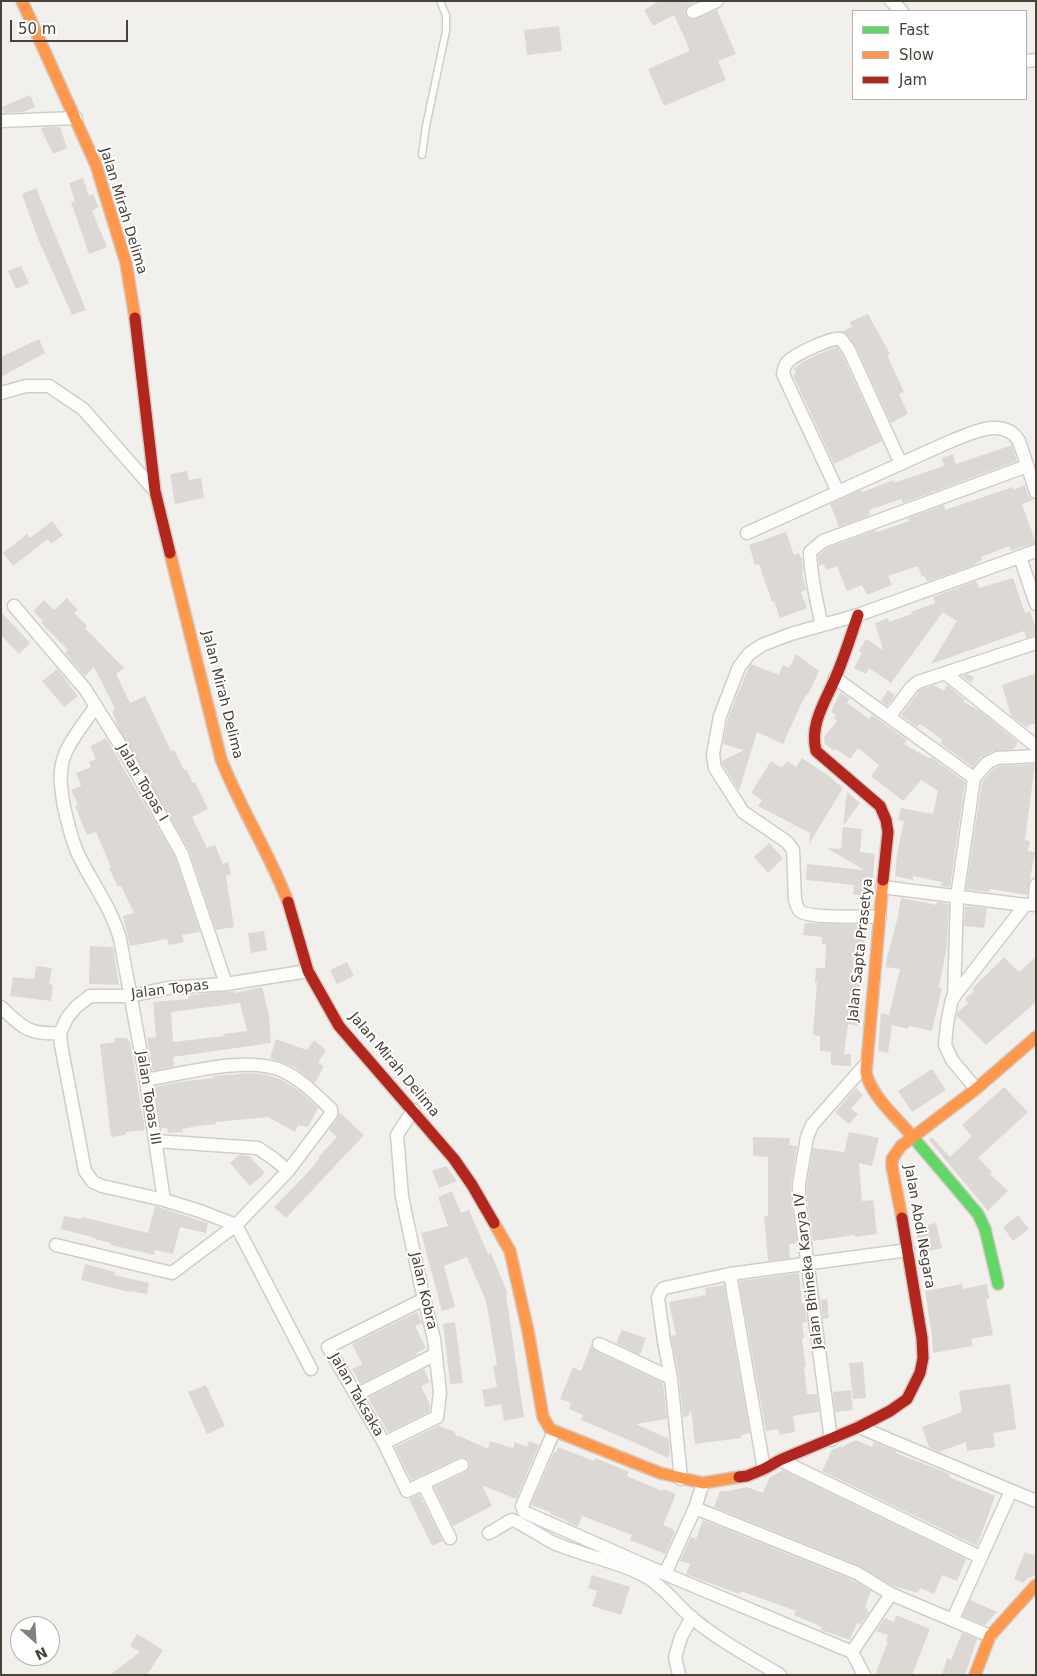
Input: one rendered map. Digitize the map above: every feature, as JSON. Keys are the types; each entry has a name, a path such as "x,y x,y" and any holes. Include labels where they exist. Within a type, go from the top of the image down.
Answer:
{"street":[{"name":"Jalan Mirah Delima","path":"22,1 96,165 126,263 135,316 155,491 221,759 287,900 308,971 339,1026 380,1075 413,1110 458,1166 472,1185 510,1251 528,1332 543,1417 550,1428"},
{"path":"693,12 717,1"},
{"path":"891,1 901,10"},
{"path":"1,121 76,118"},
{"path":"838,492 783,374 785,365 791,359 831,339 841,339 849,350 901,464"},
{"path":"1,393 26,386 49,386 82,409 155,491"},
{"path":"746,533 974,432 995,427 1006,429 1015,435 1036,492"},
{"path":"822,625 811,568 810,552 816,546 823,541 1027,466"},
{"path":"880,917 816,916 800,912 796,900 793,850 787,842 743,812 715,768 714,754 720,716 740,667 749,654 762,645 791,634 858,615 1036,551"},
{"path":"1020,557 1036,604"},
{"name":"Jalan Topas I","path":"14,606 85,689 126,754 182,854 226,984"},
{"name":"Jalan Sapta Prasetya","path":"858,615 818,718 813,743 816,751 880,806 888,832 866,1075 872,1088 978,1214 985,1229 998,1284"},
{"path":"890,717 911,688 918,682 1036,643"},
{"path":"945,673 1036,746"},
{"path":"835,678 974,778"},
{"name":"Jalan Topas III","path":"96,706 76,734 65,754 61,770 60,789 71,837 78,854 108,905 120,939 146,1080 164,1200"},
{"path":"976,1089 952,1060 945,1046 947,1024 954,997 957,897 974,778 987,764 997,758 1036,756"},
{"path":"954,997 1032,904 1036,885"},
{"path":"882,887 1032,904"},
{"name":"Jalan Topas","path":"60,1039 67,1018 90,996 130,996 168,988 226,984 308,971"},
{"path":"1,1007 25,1029 60,1039 85,1172 88,1177 102,1186 164,1200 236,1225 311,1369"},
{"name":"Jalan Abdi Negara","path":"550,1428 660,1473 703,1483 747,1476 764,1470 780,1460 859,1427 890,1411 907,1399 920,1373 923,1358 922,1338 892,1159 896,1152 913,1136 976,1089 1036,1037"},
{"name":"Jalan Bhineka Karya IV","path":"831,1440 807,1264 799,1184 807,1137 812,1125 866,1064"},
{"path":"56,1245 172,1273 236,1225 288,1171 331,1114 330,1109 305,1084 282,1070 238,1065 146,1080"},
{"name":"Jalan Kobra","path":"384,1443 437,1417 440,1393 434,1339 402,1197 397,1135 413,1110"},
{"path":"155,1141 258,1148 288,1171"},
{"path":"682,1479 671,1378 658,1298 664,1288 730,1274 908,1250"},
{"path":"730,1274 764,1470"},
{"name":"Jalan Taksaka","path":"423,1484 407,1491 384,1443 328,1347 424,1298"},
{"path":"599,1344 671,1378"},
{"path":"356,1395 436,1354"},
{"path":"859,1427 1036,1501"},
{"path":"550,1428 522,1506 524,1512 665,1574 852,1652 864,1675"},
{"path":"780,1460 980,1557"},
{"path":"450,1538 423,1484 462,1464"},
{"path":"665,1574 695,1508 703,1483"},
{"path":"953,1619 1011,1491"},
{"path":"695,1508 857,1573 892,1594 990,1636"},
{"path":"489,1533 510,1521 515,1521 540,1537 566,1549 632,1570 647,1577 692,1617 732,1647 780,1675"},
{"path":"975,1675 990,1636 1036,1585"},
{"path":"852,1652 892,1594"},
{"path":"679,1675 675,1657 692,1617"}],"lane":[{"path":"422,155 426,126 446,31 446,15 440,1"}],"building":[{"path":"659,1 697,1 689,5 685,11 686,16 692,20 717,10 736,54 718,61 726,80 664,106 648,69 689,51 689,48 674,15 653,26 644,10"},
{"path":"559,26 562,51 527,55 524,30"},
{"path":"30,95 35,107 23,112 4,113 2,107"},
{"path":"45,127 60,127 67,148 53,154 41,129"},
{"path":"83,178 89,196 93,194 98,207 92,211 107,247 89,254 71,202 75,201 69,183"},
{"path":"36,188 86,310 72,315 38,239 22,194"},
{"path":"21,266 29,283 16,289 8,271"},
{"path":"868,314 890,354 887,355 904,392 899,394 908,414 891,423 856,347 843,331 852,327 850,322"},
{"path":"39,339 45,353 1,377 1,357"},
{"path":"837,347 882,441 834,464 793,375 796,373 794,368 801,363"},
{"path":"1012,445 1017,461 903,503 901,499 869,510 870,515 839,527 830,504 861,490 862,492 894,480 894,483 944,466 942,458 953,454 956,464"},
{"path":"187,471 189,480 201,478 204,498 175,504 170,474"},
{"path":"1025,485 1028,495 1033,500 1022,504 1036,543 1011,551 1009,546 981,557 982,560 971,566 927,582 924,575 922,577 918,566 888,576 892,585 867,595 862,585 847,591 837,566 826,570 824,564 819,566 818,556 827,548 876,530 877,532 909,521 908,518 944,505 945,510 1013,487 1013,490"},
{"path":"52,521 63,535 51,544 48,539 13,566 3,553 27,534 30,538"},
{"path":"786,532 794,555 799,553 802,557 802,572 806,590 801,592 807,608 780,618 774,601 772,602 759,564 755,565 749,545"},
{"path":"1013,578 1025,613 1030,611 1036,635 1026,638 1024,631 931,664 957,621 943,612 891,683 869,668 866,674 854,668 862,653 859,651 866,639 883,650 875,623 888,618 889,622 912,614 911,612 935,603 933,597 976,581 979,588"},
{"path":"67,598 78,610 74,613 87,626 85,628 124,668 116,674 130,703 145,696 171,751 174,750 184,770 186,769 193,783 195,782 208,809 192,817 207,848 215,845 223,864 228,862 231,874 226,876 234,927 216,930 189,850 118,727 112,711 115,709 94,667 85,676 65,653 68,650 41,623 43,621 33,611 44,600 54,610"},
{"path":"1,612 30,643 19,654 1,635"},
{"path":"796,654 819,671 808,695 802,702 783,744 757,732 739,791 722,761 744,750 723,744 728,718 748,669 751,664 779,675 783,665 789,668"},
{"path":"57,669 78,696 64,707 42,681"},
{"path":"1036,673 1036,723 1029,725 1027,728 1011,716 1002,685"},
{"path":"968,674 974,677 971,683 962,676"},
{"path":"934,685 944,691 947,685 965,700 964,702 980,711 1018,742 1014,749 993,751 981,757 973,767 940,743 942,740 933,733 920,724 917,727 901,715 922,689"},
{"path":"888,690 895,695 887,706 881,701"},
{"path":"840,692 850,699 847,703 869,719 872,715 907,740 904,744 930,759 931,757 965,782 950,887 941,886 942,882 913,876 913,880 895,876 897,854 904,821 898,820 901,808 933,814 938,791 921,780 903,801 871,776 879,765 858,748 850,759 825,744 824,737 837,721 834,718 836,715 831,712"},
{"path":"106,738 175,857 200,932 182,935 184,942 169,945 167,939 130,946 123,916 134,913 121,886 118,887 109,868 111,867 96,832 87,835 75,806 78,805 71,790 81,786 76,773 91,767 89,762 96,759 90,746"},
{"path":"802,758 843,788 809,844 810,833 758,806 762,800 751,793 771,761 782,768 787,761 796,767"},
{"path":"1035,764 1025,840 1030,841 1028,851 1035,852 1027,895 990,889 989,892 966,889 982,782 992,770 999,766"},
{"path":"847,792 860,803 843,826"},
{"path":"843,827 862,829 860,852 875,854 871,897 853,894 854,885 806,880 807,864 864,870 827,848 841,849"},
{"path":"769,843 783,858 768,873 754,857"},
{"path":"901,898 937,905 937,902 949,904 947,946 939,987 942,988 932,1031 909,1026 908,1029 892,1025 888,1053 878,1051 881,1013 889,1015 900,969 886,967"},
{"path":"965,906 987,908 984,928 964,926"},
{"path":"805,923 866,925 858,1005 861,1008 859,1026 848,1024 844,1054 851,1054 851,1066 831,1065 831,1052 820,1051 820,1036 813,1035 817,982 815,982 816,968 825,968 826,944 822,944 822,937 803,935"},
{"path":"264,931 267,950 251,953 248,933"},
{"path":"90,946 113,947 119,985 89,984"},
{"path":"1004,957 1019,972 1036,957 1036,1002 986,1045 957,1016 957,1013 968,1003 965,999 974,991 972,989"},
{"path":"347,962 354,976 337,984 330,970"},
{"path":"36,966 52,968 49,984 53,985 51,1001 10,996 13,977 34,979"},
{"path":"262,987 269,1015 271,1043 173,1057 174,1066 153,1071 147,1038 156,1037 153,1002 188,999 188,996 209,993 235,991 235,993","holes":["240,1003 247,1031 224,1034 224,1036 173,1042 171,1012"]},
{"path":"115,1038 127,1038 130,1041 145,1130 126,1132 126,1135 111,1137 100,1044 115,1042"},
{"path":"276,1039 307,1050 314,1040 326,1050 318,1063 324,1066 315,1083 294,1067 270,1058"},
{"path":"932,1069 946,1090 912,1112 898,1091"},
{"path":"252,1073 280,1079 298,1090 318,1108 308,1127 298,1125 295,1132 268,1117 216,1122 216,1124 182,1129 183,1132 168,1133 167,1128 161,1128 155,1087 213,1078 213,1076"},
{"path":"1004,1087 1028,1112 978,1158 992,1172 990,1174 1008,1191 988,1211 929,1140 932,1137 950,1157 972,1136 962,1125"},
{"path":"856,1088 863,1095 851,1109 858,1114 849,1124 835,1112"},
{"path":"339,1112 364,1135 286,1218 274,1207 310,1170 337,1137 329,1130 337,1119"},
{"path":"849,1132 879,1138 872,1166 859,1163 862,1201 873,1200 877,1234 813,1241 807,1185 813,1148 844,1152"},
{"path":"753,1137 790,1138 789,1145 797,1146 791,1184 791,1201 797,1243 789,1244 790,1258 768,1261 764,1216 768,1216 768,1157 753,1156"},
{"path":"239,1155 249,1156 265,1173 250,1186 230,1163"},
{"path":"446,1166 457,1181 439,1188 432,1171"},
{"path":"452,1191 461,1213 469,1210 488,1254 491,1253 508,1294 506,1295 524,1417 504,1421 501,1404 485,1407 482,1390 497,1387 493,1366 497,1365 486,1301 467,1257 444,1266 455,1307 442,1311 421,1233 448,1226 438,1197"},
{"path":"155,1206 208,1223 206,1233 180,1227 173,1254 155,1250 154,1255 111,1245 111,1243 61,1229 64,1216 81,1219 82,1217 148,1233"},
{"path":"1018,1215 1029,1229 1013,1241 1003,1227"},
{"path":"936,1223 942,1248 921,1253 915,1228"},
{"path":"85,1264 115,1272 114,1275 149,1283 147,1294 129,1292 81,1280"},
{"path":"799,1273 802,1303 804,1303 807,1322 802,1323 804,1338 802,1339 806,1366 804,1367 807,1394 817,1394 819,1412 793,1416 795,1432 779,1435 779,1429 766,1431 739,1281"},
{"path":"962,1284 963,1289 987,1284 989,1299 986,1299 993,1335 971,1339 973,1346 933,1353 925,1291"},
{"path":"724,1285 750,1433 741,1435 741,1438 695,1444 691,1410 688,1416 683,1417 679,1377 671,1336 676,1335 669,1302 706,1295 705,1288"},
{"path":"827,1299 829,1318 823,1319 821,1300"},
{"path":"417,1312 422,1323 415,1326 426,1348 416,1353 417,1355 360,1384 352,1369 362,1364 352,1344"},
{"path":"455,1322 463,1383 450,1384 443,1324"},
{"path":"622,1330 646,1338 640,1355 616,1343"},
{"path":"591,1345 596,1351 663,1383 667,1419 636,1424 669,1439 670,1453 668,1458 581,1420 583,1415 569,1409 571,1403 560,1399 573,1367 581,1371"},
{"path":"863,1362 866,1398 853,1399 849,1363"},
{"path":"424,1369 430,1382 421,1386 430,1405 429,1412 388,1432 368,1398"},
{"path":"1010,1384 1016,1429 993,1433 995,1447 967,1451 966,1442 939,1452 929,1447 922,1427 962,1412 959,1391"},
{"path":"206,1385 225,1426 207,1434 188,1392"},
{"path":"851,1390 853,1410 835,1412 833,1392"},
{"path":"440,1425 454,1431 457,1438 457,1435 488,1449 490,1441 513,1448 515,1442 527,1447 529,1441 539,1445 516,1499 482,1485 492,1506 453,1526 434,1487 466,1472 470,1466 469,1461 463,1457 459,1458 411,1480 395,1447"},
{"path":"856,1440 872,1447 874,1442 896,1451 896,1453 950,1474 949,1477 995,1496 977,1546 822,1471 832,1450"},
{"path":"558,1447 594,1461 595,1458 629,1472 627,1476 662,1491 663,1489 676,1494 663,1525 675,1532 665,1554 630,1540 632,1535 582,1516 578,1527 550,1514 551,1512 531,1505 554,1452 556,1452"},
{"path":"783,1470 966,1559 957,1581 942,1575 934,1594 920,1588 918,1593 893,1586 860,1566 714,1507 720,1491 747,1487 763,1493 769,1478"},
{"path":"419,1494 443,1541 432,1546 409,1499"},
{"path":"703,1520 853,1580 871,1591 865,1607 868,1608 867,1611 869,1612 861,1624 857,1623 850,1640 821,1630 822,1627 794,1615 796,1611 741,1591 740,1594 686,1574 690,1564 680,1561 691,1537 696,1539"},
{"path":"1025,1552 1036,1556 1036,1575 1028,1578 1023,1583 1014,1579"},
{"path":"592,1575 630,1587 621,1615 592,1606 597,1591 588,1588"},
{"path":"970,1600 997,1612 985,1625 963,1616"},
{"path":"896,1615 930,1629 912,1675 875,1675 888,1641 886,1641 888,1635 876,1631 885,1618 894,1622"},
{"path":"962,1633 977,1639 965,1675 942,1675 947,1658 951,1660"},
{"path":"137,1634 163,1650 147,1675 110,1675 140,1652 130,1646"}],"traffic: fast":[{"path":"912,1136 978,1214 985,1229 998,1284"}],"traffic: slow":[{"path":"22,1 96,165 126,263 135,318"},
{"path":"170,553 221,759 288,902"},
{"path":"883,880 866,1072 879,1098 912,1136"},
{"path":"902,1218 892,1167 892,1159 901,1146 976,1089 1036,1037"},
{"path":"494,1223 510,1251 528,1331 543,1417 550,1429 660,1473 703,1483 739,1477"},
{"path":"975,1675 990,1636 1036,1585"}],"traffic: jam":[{"path":"135,318 155,491 170,553"},
{"path":"858,615 840,667 820,711 814,741 816,751 880,806 886,820 888,832 883,880"},
{"path":"288,902 308,971 339,1026 454,1159 494,1223"},
{"path":"739,1477 764,1469 780,1460 859,1427 890,1411 907,1399 920,1373 923,1358 922,1338 902,1218"}]}
